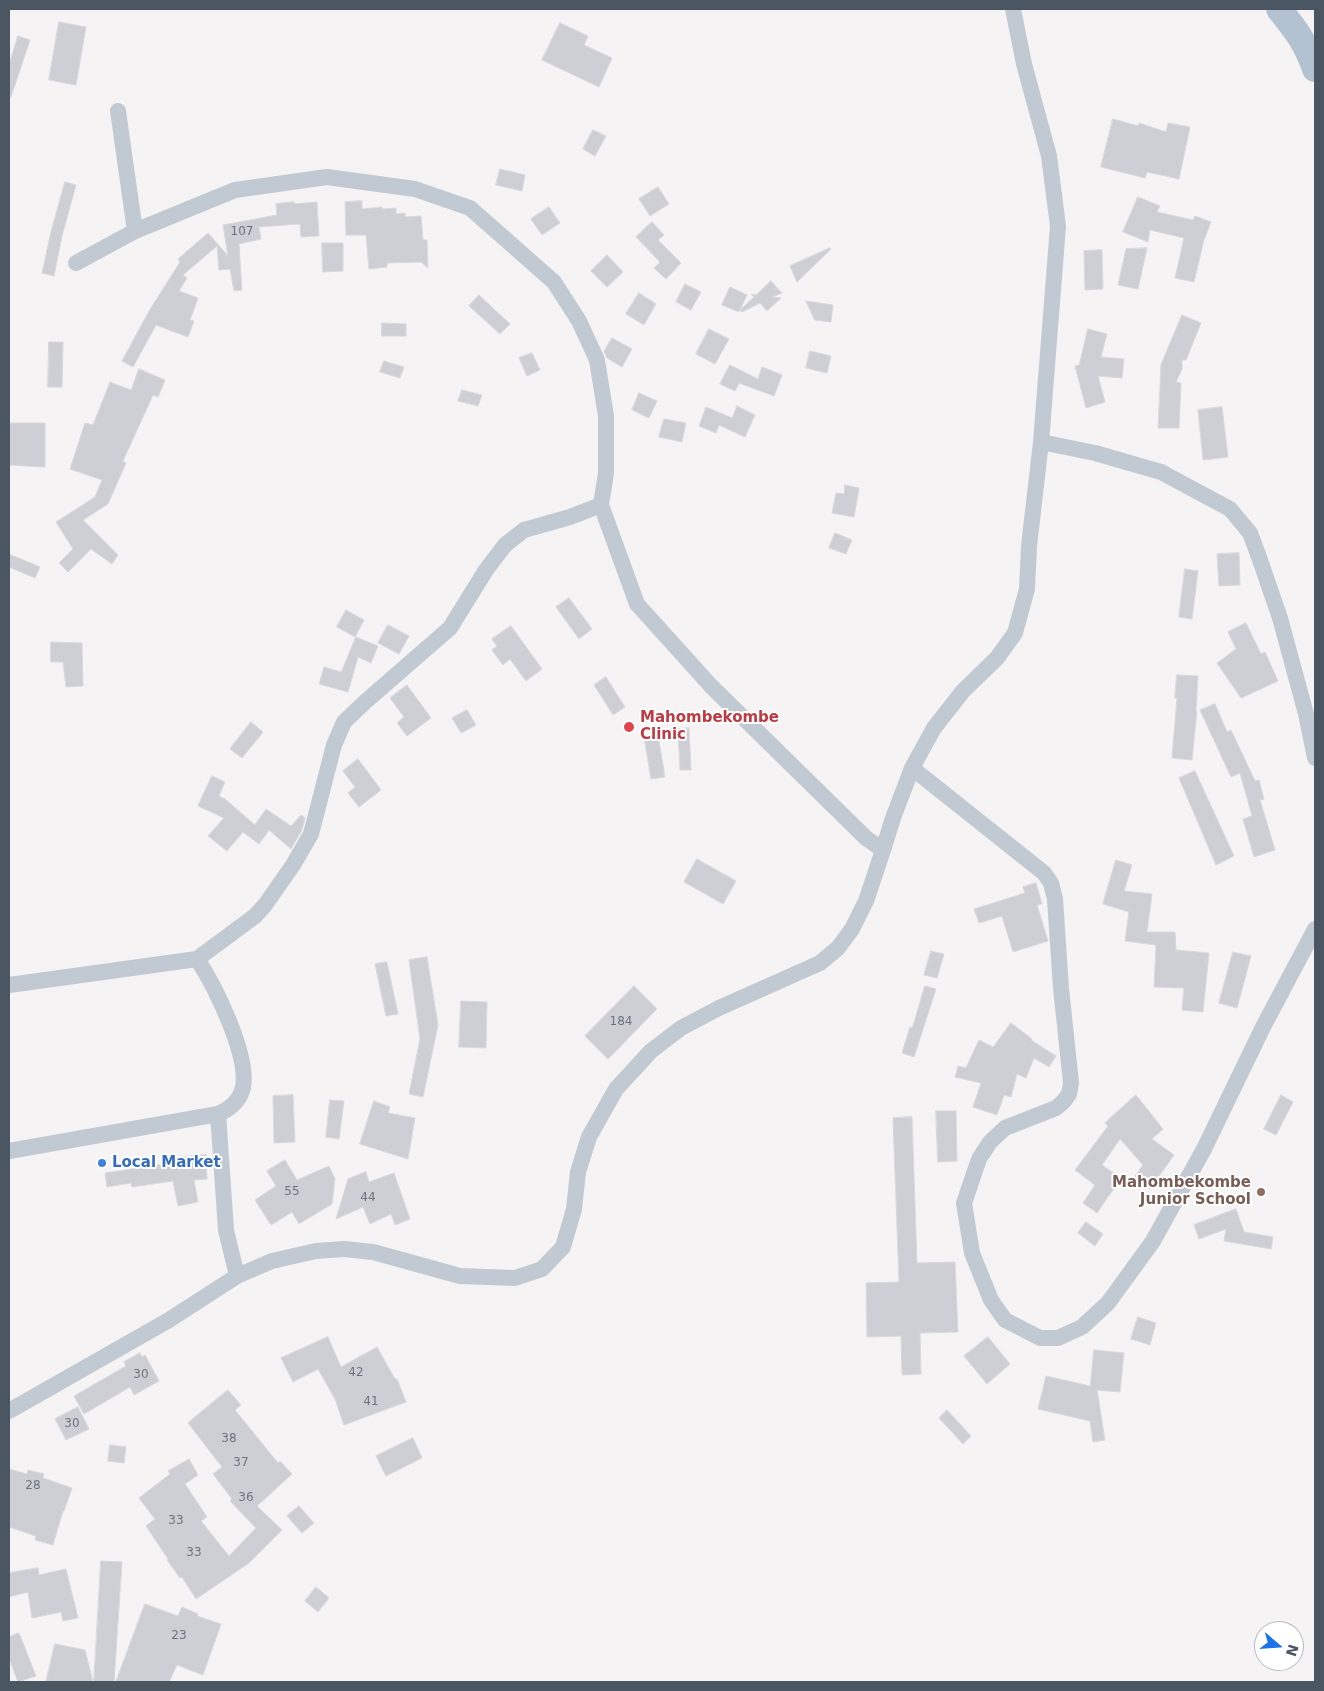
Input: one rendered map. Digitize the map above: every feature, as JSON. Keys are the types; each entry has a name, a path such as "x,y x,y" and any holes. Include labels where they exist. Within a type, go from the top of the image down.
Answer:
{"main road":[{"path":"1279,9 1300,34 1309,51 1315,69"}],"street":[{"path":"9,1411 169,1320 237,1276 272,1261 316,1250 344,1249 373,1252 460,1276 515,1278 542,1269 563,1247 574,1209 578,1172 589,1137 616,1089 650,1051 681,1028 719,1008 820,963 838,948 852,929 866,901 893,818 912,768 934,728 963,692 997,658 1015,633 1027,589 1029,546 1041,442 1058,226 1049,156 1024,64 1013,9"},
{"path":"118,111 135,231"},
{"path":"76,263 135,231 235,190 327,177 415,189 470,208 554,282 579,321 597,360 606,416 606,473 600,505 637,604 711,686 866,838 883,850"},
{"path":"1041,442 1095,453 1161,472 1230,509 1250,533 1280,618 1306,714 1315,758"},
{"path":"9,985 197,959 255,916 294,864 311,834 334,745 344,722 450,628 486,570 505,545 524,530 570,517 600,505"},
{"path":"912,768 1044,873 1055,898 1061,988 1071,1083 1069,1094 1056,1108 1005,1128 990,1142 979,1159 964,1203 972,1253 991,1300 1005,1320 1040,1338 1058,1338 1082,1327 1108,1303 1152,1241 1204,1149 1263,1027 1315,929"},
{"path":"9,1151 218,1114 228,1110 237,1101 243,1089 244,1071 229,1022 211,980 197,959"},
{"path":"218,1114 226,1230 237,1276"}],"building":[{"path":"59,22 86,27 76,85 49,80"},
{"path":"560,23 588,36 584,45 612,58 599,87 542,60"},
{"path":"18,36 30,40 11,97 9,97 9,65"},
{"path":"1113,119 1138,126 1139,123 1166,132 1168,123 1190,127 1179,179 1147,172 1145,178 1101,167"},
{"path":"593,130 606,136 595,156 583,149"},
{"path":"500,169 525,175 522,191 496,185"},
{"path":"65,182 76,185 62,236 54,276 42,273"},
{"path":"658,187 669,204 650,216 639,199"},
{"path":"1138,197 1160,206 1157,212 1193,220 1195,216 1211,222 1204,240 1194,282 1175,278 1184,238 1150,230 1148,242 1123,232"},
{"path":"362,201 362,209 396,208 396,214 405,213 405,217 421,216 423,240 427,240 428,268 421,262 387,263 387,267 369,269 366,235 346,235 345,202"},
{"path":"294,202 294,204 317,202 319,236 301,237 300,224 259,227 261,239 239,244 242,290 234,291 230,269 219,270 217,246 183,275 187,278 179,291 198,298 190,320 194,321 188,337 156,325 133,367 122,361 149,311 180,262 178,259 208,233 228,256 223,225 277,215 276,204"},
{"path":"549,207 560,223 542,235 531,219"},
{"path":"652,222 664,235 658,240 681,263 666,279 654,268 660,262 636,237"},
{"path":"322,243 343,243 343,271 323,272"},
{"path":"1147,248 1138,289 1118,285 1126,249"},
{"path":"831,249 797,282 790,266"},
{"path":"1102,250 1103,289 1085,290 1084,251"},
{"path":"607,255 623,272 607,287 591,271"},
{"path":"771,281 782,293 772,297 781,298 767,311 760,303 742,312 740,310 754,297 751,294 756,295"},
{"path":"685,284 701,292 691,310 676,302"},
{"path":"730,287 747,295 739,312 722,305"},
{"path":"639,293 656,304 644,325 626,314"},
{"path":"479,295 510,324 500,334 469,306"},
{"path":"806,301 833,305 831,322 815,320"},
{"path":"1182,315 1201,323 1186,360 1182,360 1182,369 1176,382 1181,383 1179,428 1158,428 1161,365"},
{"path":"382,323 406,324 406,336 382,336"},
{"path":"709,329 729,339 715,364 696,354"},
{"path":"1088,329 1107,334 1101,357 1124,359 1122,378 1098,376 1105,402 1086,408 1075,366 1079,365"},
{"path":"612,338 632,349 622,367 607,358 604,352"},
{"path":"49,342 63,342 62,387 48,387"},
{"path":"810,351 831,356 827,373 806,368"},
{"path":"532,353 540,370 527,376 519,358"},
{"path":"384,361 404,367 400,378 380,372"},
{"path":"730,365 758,379 762,367 782,375 774,396 739,383 735,391 720,384"},
{"path":"139,369 165,380 158,397 153,395 123,461 126,463 108,504 83,520 118,555 112,564 91,549 68,572 59,563 73,549 56,522 95,497 102,480 70,469 85,423 93,425 110,382 131,390"},
{"path":"462,390 482,395 478,406 458,401"},
{"path":"639,393 657,401 649,418 632,410"},
{"path":"737,406 755,415 745,437 719,425 716,433 699,426 706,407 732,418"},
{"path":"1222,407 1228,457 1203,460 1198,410"},
{"path":"664,419 686,423 682,442 659,437"},
{"path":"9,423 45,423 45,467 9,465"},
{"path":"845,485 859,488 854,517 832,513 836,493 844,494"},
{"path":"835,533 852,540 846,554 829,548"},
{"path":"1239,553 1240,585 1219,586 1217,554"},
{"path":"9,554 40,567 35,578 9,567"},
{"path":"1185,569 1198,571 1192,619 1179,617"},
{"path":"569,598 592,629 579,639 556,607"},
{"path":"346,610 364,620 355,637 337,627"},
{"path":"1246,623 1261,654 1265,652 1278,681 1241,698 1217,663 1236,649 1228,632"},
{"path":"388,625 409,636 399,654 378,643"},
{"path":"511,626 542,669 526,681 510,659 503,665 492,650 497,646 492,639"},
{"path":"356,637 378,646 371,663 358,657 348,692 319,684 324,667 341,672"},
{"path":"51,642 82,643 83,686 66,687 63,662 51,662"},
{"path":"1177,675 1198,676 1192,760 1172,758"},
{"path":"606,677 625,707 613,715 594,685"},
{"path":"407,685 431,718 407,736 397,723 404,717 390,698"},
{"path":"1215,704 1227,732 1231,730 1255,781 1259,780 1264,799 1260,800 1275,850 1254,857 1243,819 1252,816 1240,773 1231,777 1200,710"},
{"path":"467,710 476,725 461,733 452,718"},
{"path":"251,722 263,732 242,758 230,749"},
{"path":"689,728 691,770 680,770 678,729"},
{"path":"658,735 665,777 651,779 644,737"},
{"path":"358,759 381,790 359,807 348,793 355,787 343,771"},
{"path":"1195,771 1234,856 1216,865 1179,778"},
{"path":"212,776 225,782 219,796 255,825 266,809 291,826 301,815 305,818 302,830 291,849 269,830 259,844 243,832 227,851 208,836 224,818 198,806"},
{"path":"697,859 736,881 723,904 684,882"},
{"path":"1116,860 1132,865 1124,891 1152,894 1147,932 1175,932 1176,950 1209,953 1203,1012 1182,1010 1184,988 1154,987 1156,945 1125,941 1129,912 1103,904"},
{"path":"1036,883 1042,904 1037,905 1048,941 1013,952 1002,916 979,923 974,909 1025,893 1023,887"},
{"path":"931,951 944,954 937,978 924,975"},
{"path":"1233,952 1251,956 1237,1008 1219,1003"},
{"path":"427,957 438,1025 423,1097 409,1094 420,1039 409,960"},
{"path":"387,962 398,1014 386,1016 375,964"},
{"path":"634,986 657,1009 608,1059 585,1036"},
{"path":"925,986 936,989 914,1057 902,1053"},
{"path":"461,1001 487,1002 486,1048 459,1047"},
{"path":"1011,1023 1031,1040 1056,1056 1049,1067 1034,1058 1026,1078 1017,1074 1011,1097 1004,1095 997,1115 973,1107 981,1083 955,1077 958,1066 966,1068 979,1040 993,1047"},
{"path":"293,1095 295,1142 274,1143 273,1096"},
{"path":"1136,1095 1163,1129 1152,1139 1174,1155 1150,1189 1134,1177 1143,1165 1120,1139 1102,1165 1121,1178 1097,1213 1083,1203 1095,1185 1075,1170 1108,1126 1105,1123"},
{"path":"1281,1095 1293,1102 1276,1135 1264,1129"},
{"path":"330,1100 344,1101 339,1139 326,1137"},
{"path":"374,1101 390,1107 388,1113 415,1118 408,1159 360,1144"},
{"path":"936,1111 956,1111 957,1161 938,1162"},
{"path":"912,1117 917,1263 955,1262 958,1332 920,1333 921,1374 902,1375 901,1336 867,1337 866,1283 899,1282 893,1118"},
{"path":"206,1155 207,1179 194,1180 198,1202 178,1206 173,1181 132,1187 131,1183 107,1187 105,1173 171,1163 171,1158"},
{"path":"285,1160 297,1180 329,1166 335,1179 332,1204 299,1224 292,1212 271,1225 255,1200 276,1186 267,1171"},
{"path":"366,1172 369,1182 394,1173 410,1219 395,1225 391,1214 370,1224 363,1207 336,1219 348,1179"},
{"path":"1236,1209 1244,1232 1273,1237 1271,1249 1224,1241 1226,1229 1199,1239 1194,1225"},
{"path":"1086,1222 1103,1234 1095,1246 1078,1233"},
{"path":"1138,1317 1156,1323 1150,1345 1131,1339"},
{"path":"328,1337 341,1367 377,1347 395,1379 397,1379 406,1402 344,1425 335,1399 318,1369 293,1382 281,1358"},
{"path":"988,1337 1010,1364 987,1384 964,1356"},
{"path":"1094,1350 1124,1353 1120,1392 1097,1390 1105,1440 1093,1442 1090,1421 1038,1409 1046,1376 1090,1386"},
{"path":"140,1353 142,1357 145,1355 159,1381 134,1395 130,1387 84,1414 74,1396 126,1366 124,1362"},
{"path":"228,1390 241,1405 235,1410 278,1463 280,1461 292,1474 257,1506 282,1530 249,1563 196,1599 182,1577 180,1578 167,1560 146,1526 155,1519 139,1498 170,1474 168,1471 189,1459 198,1475 185,1484 207,1517 201,1521 229,1556 256,1528 230,1501 232,1499 213,1474 222,1467 188,1423"},
{"path":"78,1407 89,1429 66,1440 55,1419"},
{"path":"947,1410 971,1436 963,1444 939,1418"},
{"path":"413,1438 422,1458 386,1476 376,1456"},
{"path":"110,1445 126,1447 124,1463 108,1461"},
{"path":"9,1469 27,1474 28,1470 44,1474 43,1478 72,1488 53,1545 35,1540 36,1536 9,1527"},
{"path":"299,1506 314,1523 302,1533 287,1516"},
{"path":"101,1561 122,1562 114,1682 94,1682"},
{"path":"38,1568 39,1575 66,1569 78,1618 63,1621 61,1612 32,1618 28,1592 9,1597 9,1573"},
{"path":"316,1587 329,1598 318,1612 305,1601"},
{"path":"145,1604 178,1616 182,1607 198,1614 197,1616 221,1624 203,1675 177,1665 169,1682 116,1682"},
{"path":"19,1633 36,1676 18,1682 9,1658 9,1637"},
{"path":"55,1644 85,1650 93,1682 46,1682"}],"place":[{"name":"Mahombekombe Clinic","path":"629,727"},
{"name":"Local Market","path":"102,1163"},
{"name":"Mahombekombe Junior School","path":"1261,1192"}]}
